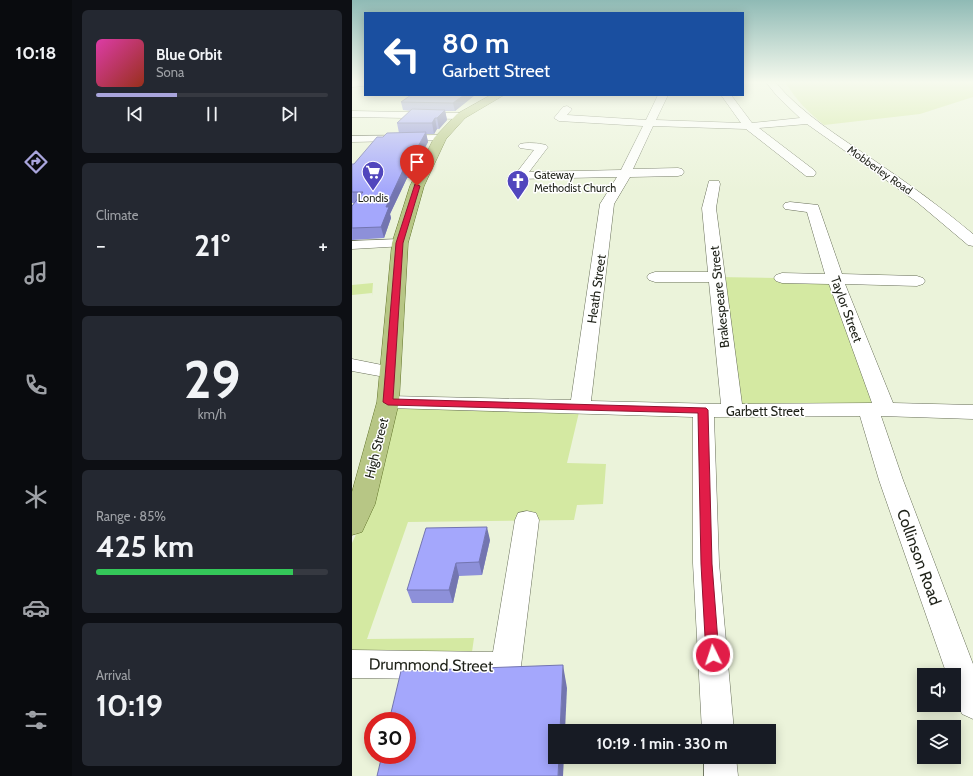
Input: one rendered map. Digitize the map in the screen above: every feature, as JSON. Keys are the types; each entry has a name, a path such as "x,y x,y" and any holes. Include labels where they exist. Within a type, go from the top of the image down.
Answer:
{"main road":[{"name":"High Street","path":"352,525 362,504 388,402 400,243 417,186 440,138 459,118"}],"street":[{"path":"562,118 749,126 808,121"},
{"name":"Heath Street","path":"580,408 606,204 625,174 652,118"},
{"path":"743,118 749,126 807,171 786,171"},
{"name":"Mobberley Road","path":"805,118 903,186 946,218 973,242"},
{"path":"352,139 440,138"},
{"path":"370,149 380,139"},
{"path":"524,146 542,147 520,176 678,172"},
{"name":"Brakespeare Street","path":"714,184 709,208 732,411"},
{"name":"Taylor Street","path":"790,206 814,208 877,410"},
{"path":"352,245 400,243"},
{"path":"655,277 716,277"},
{"path":"782,278 917,281"},
{"path":"352,365 390,372"},
{"name":"Garbett Street","path":"388,402 732,411 877,410 973,412"},
{"path":"703,410 706,564 717,724"},
{"name":"Collinson Road","path":"877,410 891,480 973,704"},
{"name":"Drummond Street","path":"352,664 506,666 527,520"},
{"path":"720,764 721,776"}],"green space":[{"path":"816,118 883,118 824,125"},
{"path":"716,277 835,279 885,409 732,411"},
{"path":"373,283 372,296 372,293 352,295 352,285"},
{"path":"397,402 580,408 567,463 606,464 603,504 577,505 574,520 408,522 367,639 474,638 470,666 352,664 352,543 371,503"}],"building":[{"path":"402,118 435,118 432,123 397,123"},
{"path":"426,132 406,168 404,168 386,207 389,207 381,227 352,228 352,206 363,192 352,192 352,164 354,164 377,137 383,137 387,133"},
{"path":"487,527 479,562 456,563 449,590 407,590 426,528"},
{"path":"563,665 560,724 548,724 548,764 559,764 558,776 377,776 380,764 416,764 416,712 391,712 401,671"}],"place":[{"name":"Londis","path":"373,192"},
{"name":"Gateway Methodist Church","path":"518,200"}],"route":[{"path":"417,186 400,243 388,402 703,410 706,564 713,655"}]}
